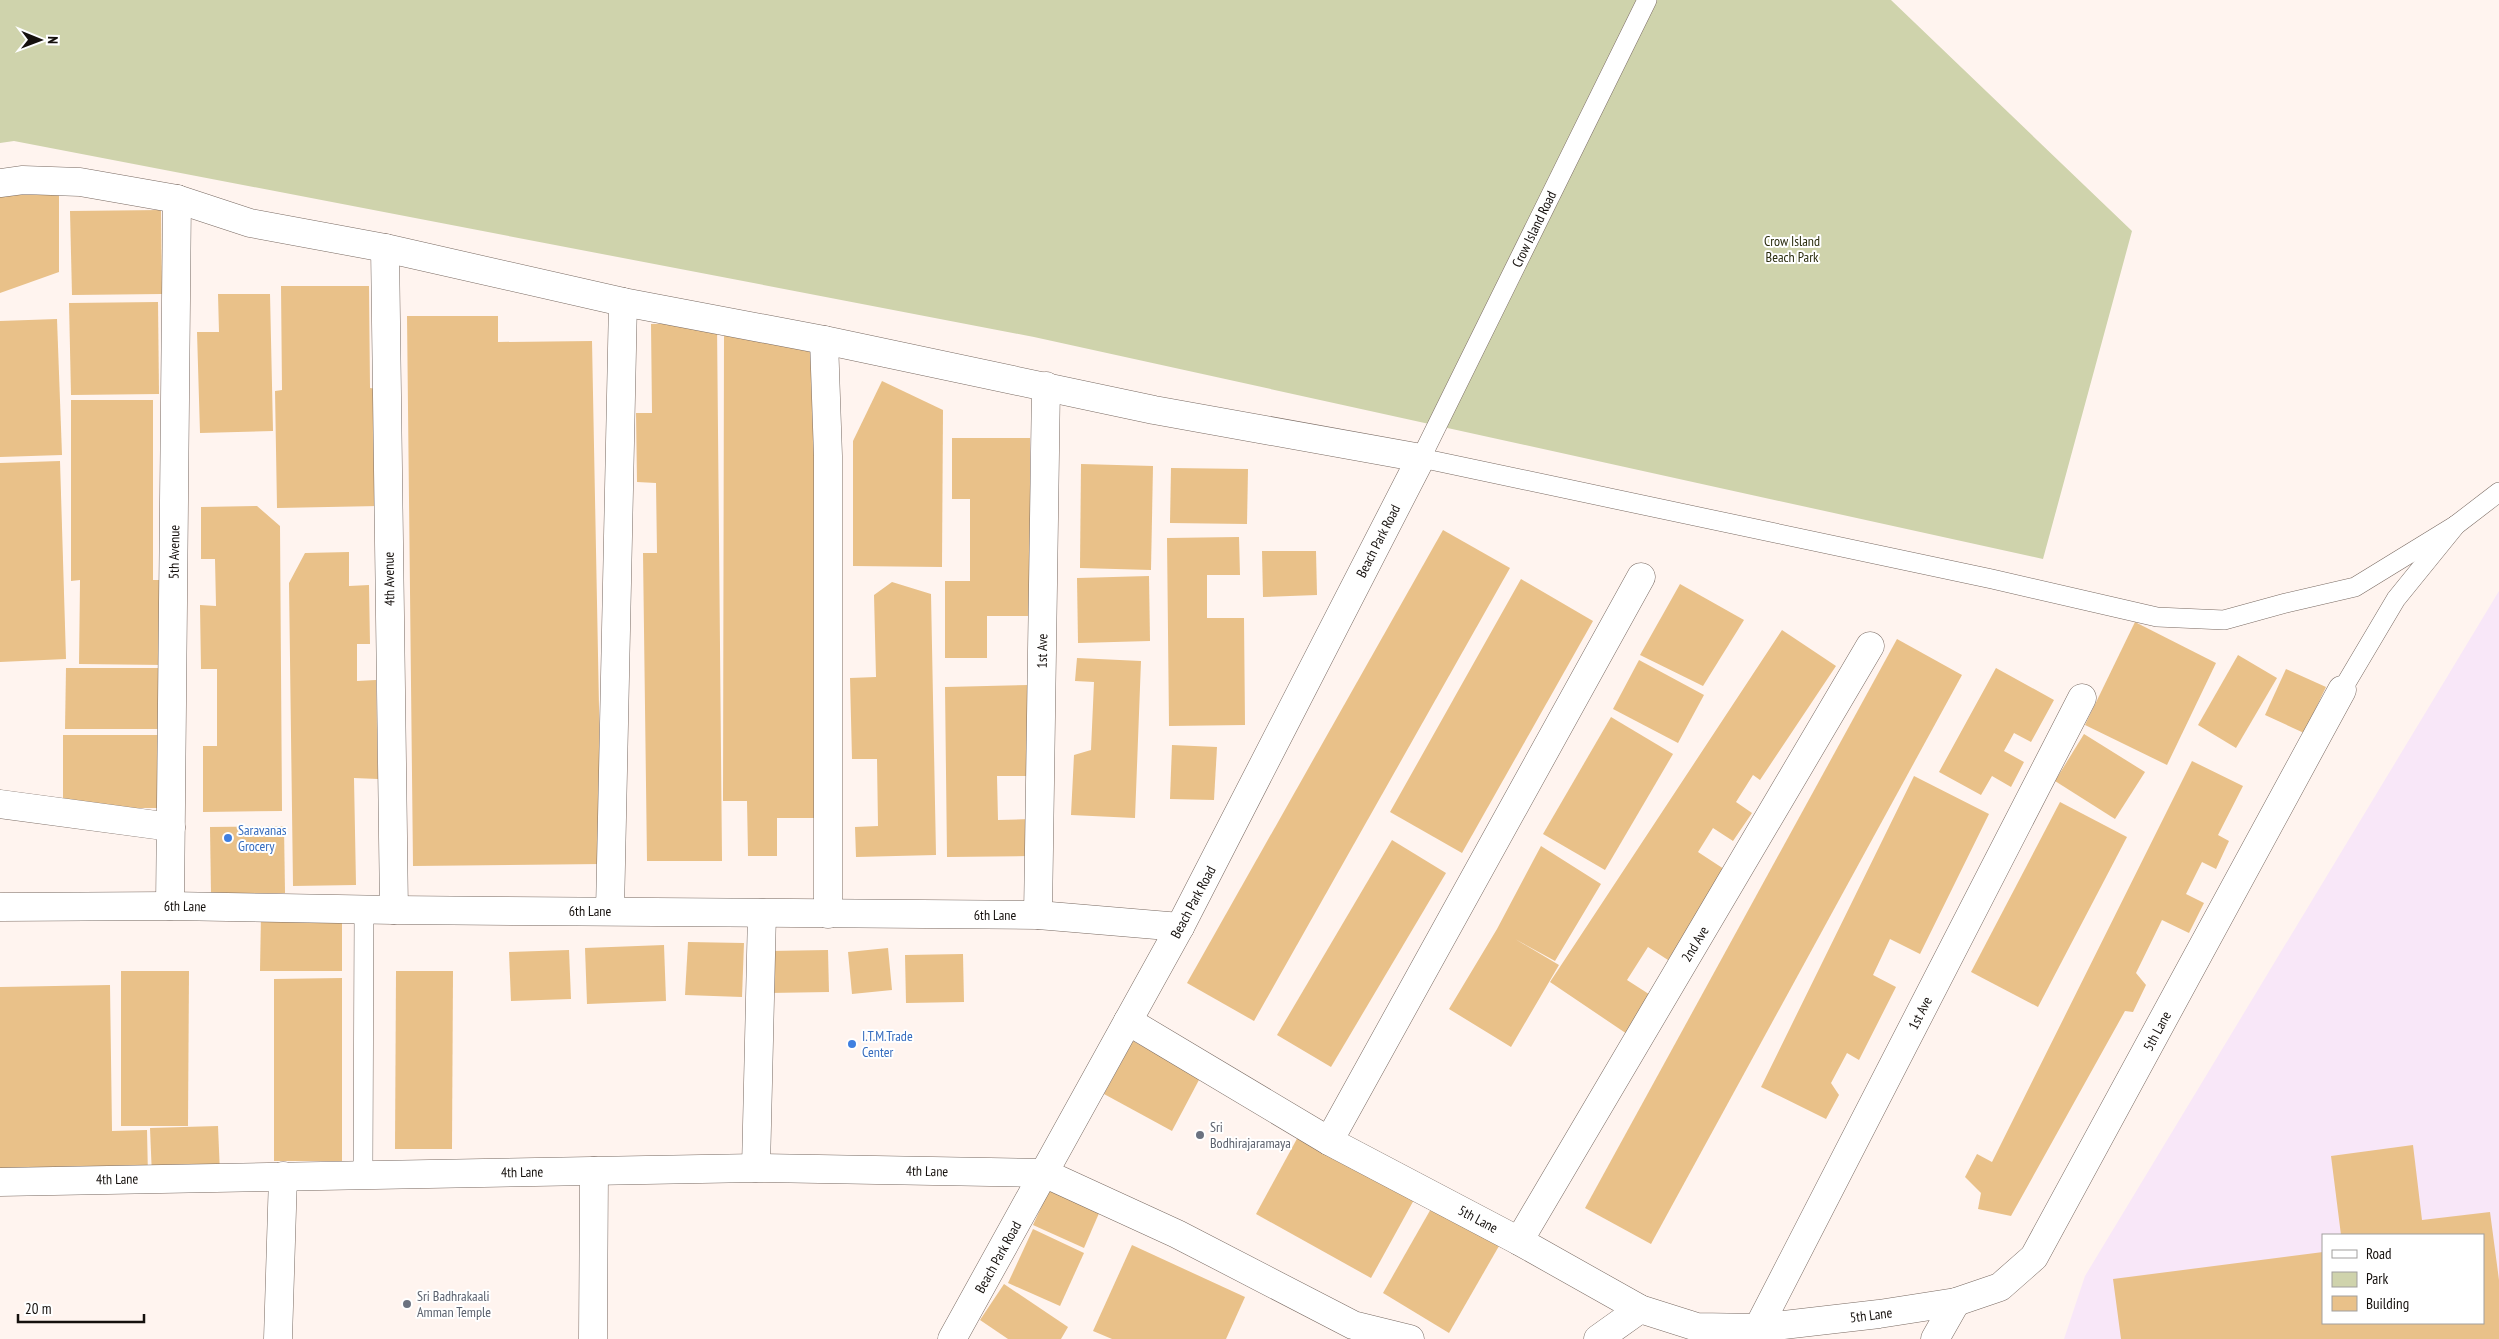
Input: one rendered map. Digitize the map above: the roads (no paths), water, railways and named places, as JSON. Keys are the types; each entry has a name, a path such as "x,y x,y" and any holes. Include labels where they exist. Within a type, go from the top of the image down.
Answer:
{"street":[{"path":"0,183 23,180 80,182 177,199 250,223 385,248 623,302 824,340 1154,410 1421,458"},
{"name":"5th Avenue","path":"170,906 177,199"},
{"name":"4th Avenue","path":"385,248 394,910"},
{"path":"610,911 623,302"},
{"path":"824,340 828,456 828,914"},
{"name":"1st Ave","path":"1038,915 1046,386"},
{"name":"Beach Park Road","path":"952,1339 1180,927 1421,458"},
{"path":"1329,1141 1641,577"},
{"name":"2nd Ave","path":"1519,1241 1870,646"},
{"name":"5th Lane","path":"1128,1021 1329,1141 1519,1241 1640,1309 1697,1327 1758,1328 1880,1314 1956,1302 2000,1287 2034,1257 2342,690"},
{"name":"1st Ave","path":"1758,1328 2082,698"},
{"path":"0,804 171,827"},
{"name":"6th Lane","path":"0,908 170,906 364,910 1038,915 1180,927"},
{"path":"756,1168 762,913"},
{"name":"4th Lane","path":"0,1182 756,1168 1044,1173"},
{"path":"593,1339 594,1171"},
{"path":"1044,1173 1177,1234 1353,1325 1410,1339"},
{"path":"278,1339 282,1176"},
{"path":"1935,1339 1956,1302"},
{"path":"1598,1339 1640,1309"}],"lane":[{"name":"Crow Island Road","path":"1421,458 1647,0"},
{"path":"1421,458 1992,579 2157,617 2224,620 2354,587 2456,525 2499,492"},
{"path":"2342,690 2396,599 2456,525"},
{"path":"363,1175 364,910"}],"place":[{"name":"Saravanas Grocery","path":"228,838"},
{"name":"I.T.M.Trade Center","path":"852,1044"},
{"name":"Sri Bodhirajaramaya","path":"1200,1135"},
{"name":"Sri Badhrakaali Amman Temple","path":"407,1304"}],"park label":[{"name":"Crow Island Beach Park","path":"1792,250"}]}
